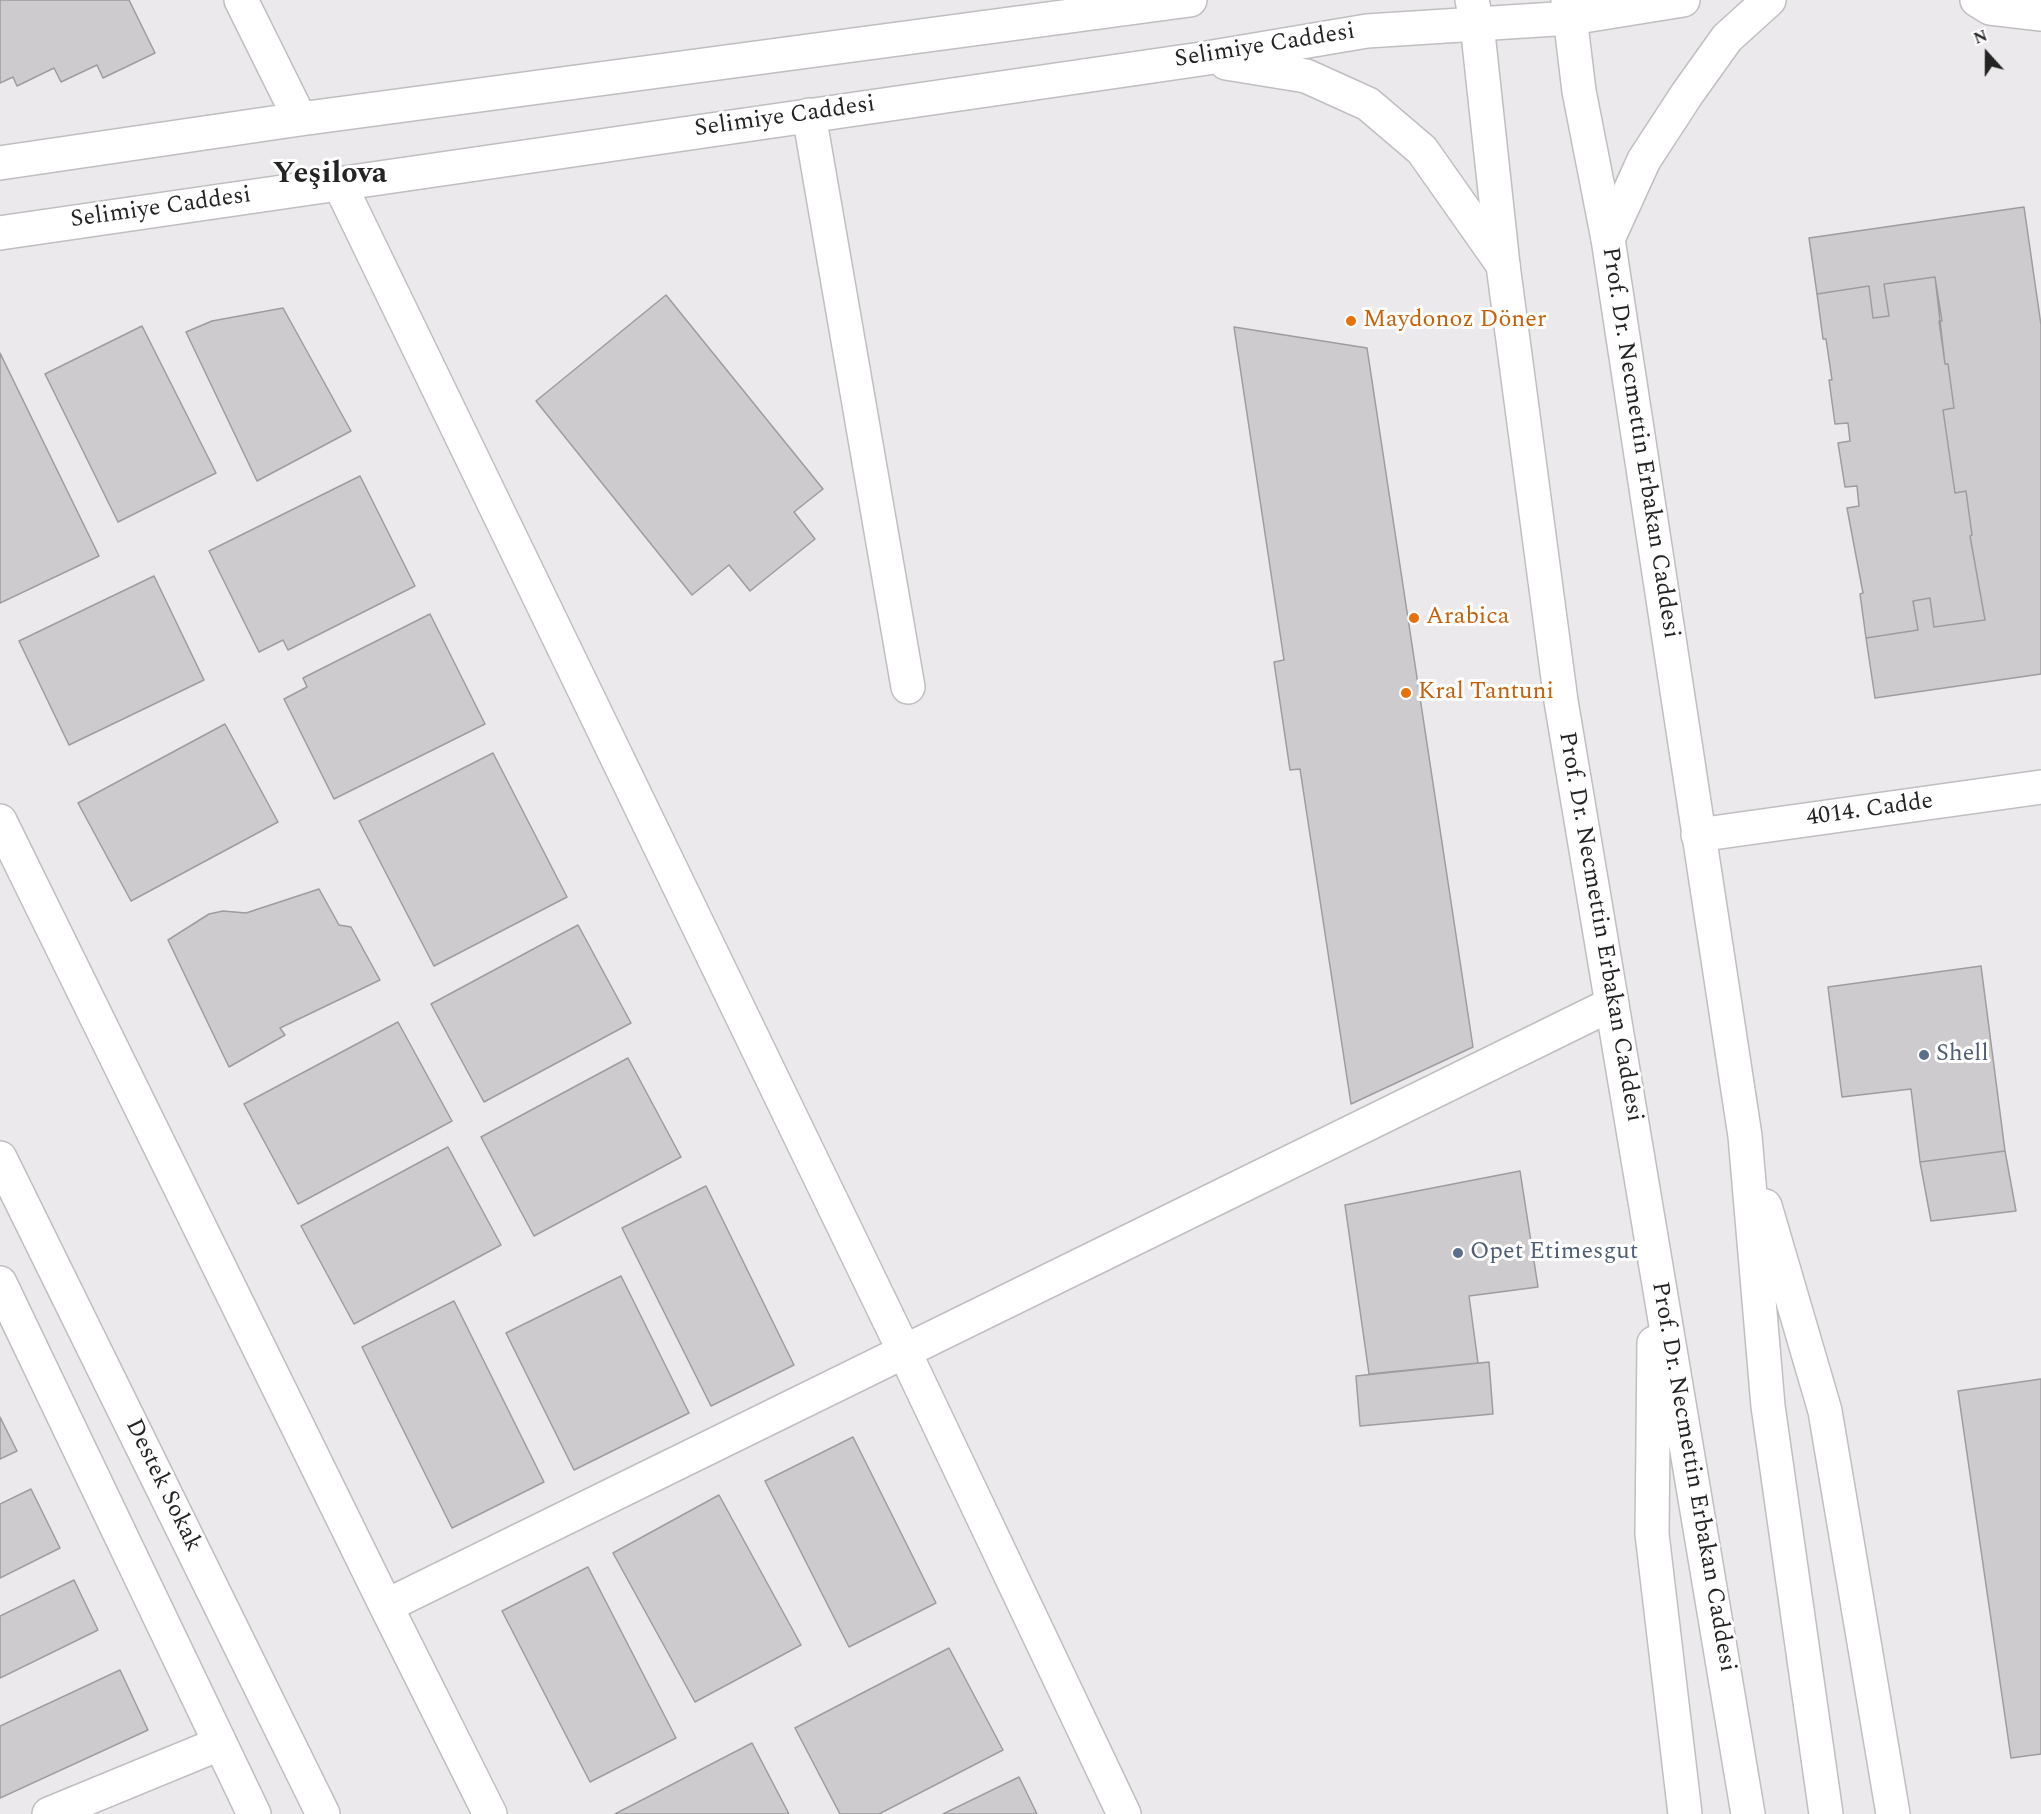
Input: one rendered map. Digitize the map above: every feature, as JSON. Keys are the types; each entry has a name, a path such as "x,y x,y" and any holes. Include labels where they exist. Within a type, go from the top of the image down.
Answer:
{"street":[{"path":"241,0 300,119"},
{"path":"0,163 300,119 1190,0"},
{"name":"Selimiye Caddesi","path":"0,233 1201,59 1475,12 1569,9 1683,0"},
{"path":"1608,239 1644,160 1687,94 1727,38 1769,0"},
{"path":"1977,0 1990,8 2041,14"},
{"name":"Prof. Dr. Necmettin Erbakan Caddesi","path":"1569,9 1579,91 1608,239 1745,1136 1768,1406 1826,1814"},
{"name":"Prof. Dr. Necmettin Erbakan Caddesi","path":"1475,12 1503,266 1561,701 1748,1814"},
{"path":"1201,59 1306,76 1368,104 1422,150 1503,266"},
{"path":"809,115 908,687"},
{"path":"339,183 905,1353 1124,1814"},
{"name":"4014. Cadde","path":"1698,835 2041,787"},
{"path":"0,822 490,1814"},
{"path":"386,1606 1612,1004"},
{"path":"1745,1136 1825,1411 1893,1814"},
{"name":"Destek Sokak","path":"0,1158 323,1814"},
{"path":"1655,1261 1652,1534 1685,1814"},
{"path":"0,1283 254,1814"},
{"path":"49,1814 219,1744"}],"building":[{"path":"0,0 129,0 155,53 103,78 97,65 61,82 54,68 17,86 13,77 0,83"},
{"path":"2024,207 2041,325 2041,674 1875,698 1866,638 1918,630 1913,601 1930,598 1934,627 1985,620 1970,536 1972,535 1966,491 1955,493 1943,410 1954,408 1948,364 1945,364 1935,277 1884,284 1889,316 1873,318 1869,286 1817,294 1809,238"},
{"path":"1935,277 1942,321 1939,321 1945,364 1948,364 1954,408 1943,410 1955,493 1966,491 1972,535 1970,536 1985,620 1934,627 1930,598 1913,601 1918,630 1866,638 1860,594 1863,593 1847,508 1859,506 1857,486 1845,487 1838,443 1850,441 1848,423 1835,424 1829,380 1832,380 1826,339 1823,339 1817,294 1869,286 1873,318 1889,316 1884,284"},
{"path":"666,295 823,489 794,512 815,539 750,591 729,565 692,595 536,401"},
{"path":"283,308 351,431 257,481 186,332 212,321"},
{"path":"142,326 216,473 118,522 45,374"},
{"path":"1234,327 1367,348 1473,1047 1351,1104 1300,769 1290,770 1274,662 1284,660"},
{"path":"0,353 99,556 0,603"},
{"path":"360,476 415,586 288,650 283,640 259,652 209,551"},
{"path":"154,576 204,680 69,745 19,641"},
{"path":"430,614 485,724 334,799 284,699 307,687 303,678"},
{"path":"225,724 278,822 131,901 78,803"},
{"path":"493,753 567,897 434,966 359,821"},
{"path":"319,889 339,925 351,927 380,980 280,1028 285,1035 229,1067 168,940 209,914 223,911 246,913"},
{"path":"578,925 631,1023 484,1102 431,1004"},
{"path":"1981,966 2005,1151 1920,1162 1911,1089 1842,1097 1828,987"},
{"path":"398,1022 452,1121 298,1204 244,1104"},
{"path":"628,1058 681,1157 534,1236 481,1137"},
{"path":"448,1147 501,1245 354,1324 301,1226"},
{"path":"2005,1151 2016,1211 1931,1221 1920,1162"},
{"path":"1520,1171 1538,1287 1469,1296 1478,1363 1369,1374 1345,1205"},
{"path":"706,1186 794,1365 711,1406 622,1228"},
{"path":"621,1276 689,1413 574,1470 506,1333"},
{"path":"454,1301 544,1482 452,1528 362,1347"},
{"path":"1489,1362 1493,1414 1360,1426 1356,1376"},
{"path":"2041,1379 2041,1754 2011,1758 1958,1391"},
{"path":"0,1417 17,1451 0,1459"},
{"path":"853,1437 936,1603 849,1647 765,1481"},
{"path":"31,1489 60,1548 0,1578 0,1504"},
{"path":"719,1495 801,1645 695,1702 613,1553"},
{"path":"588,1567 676,1738 590,1782 502,1611"},
{"path":"74,1580 98,1630 0,1678 0,1616"},
{"path":"949,1648 1003,1750 879,1814 840,1814 795,1728"},
{"path":"120,1670 148,1730 0,1798 0,1726"},
{"path":"752,1743 789,1814 615,1814"},
{"path":"1019,1777 1037,1814 943,1814"}],"place":[{"name":"Maydonoz Döner","path":"1351,321"},
{"name":"Arabica","path":"1414,618"},
{"name":"Kral Tantuni","path":"1406,693"},
{"name":"Shell","path":"1924,1055"},
{"name":"Opet Etimesgut","path":"1458,1253"}],"district":[{"name":"Yeşilova","path":"330,176"}]}
